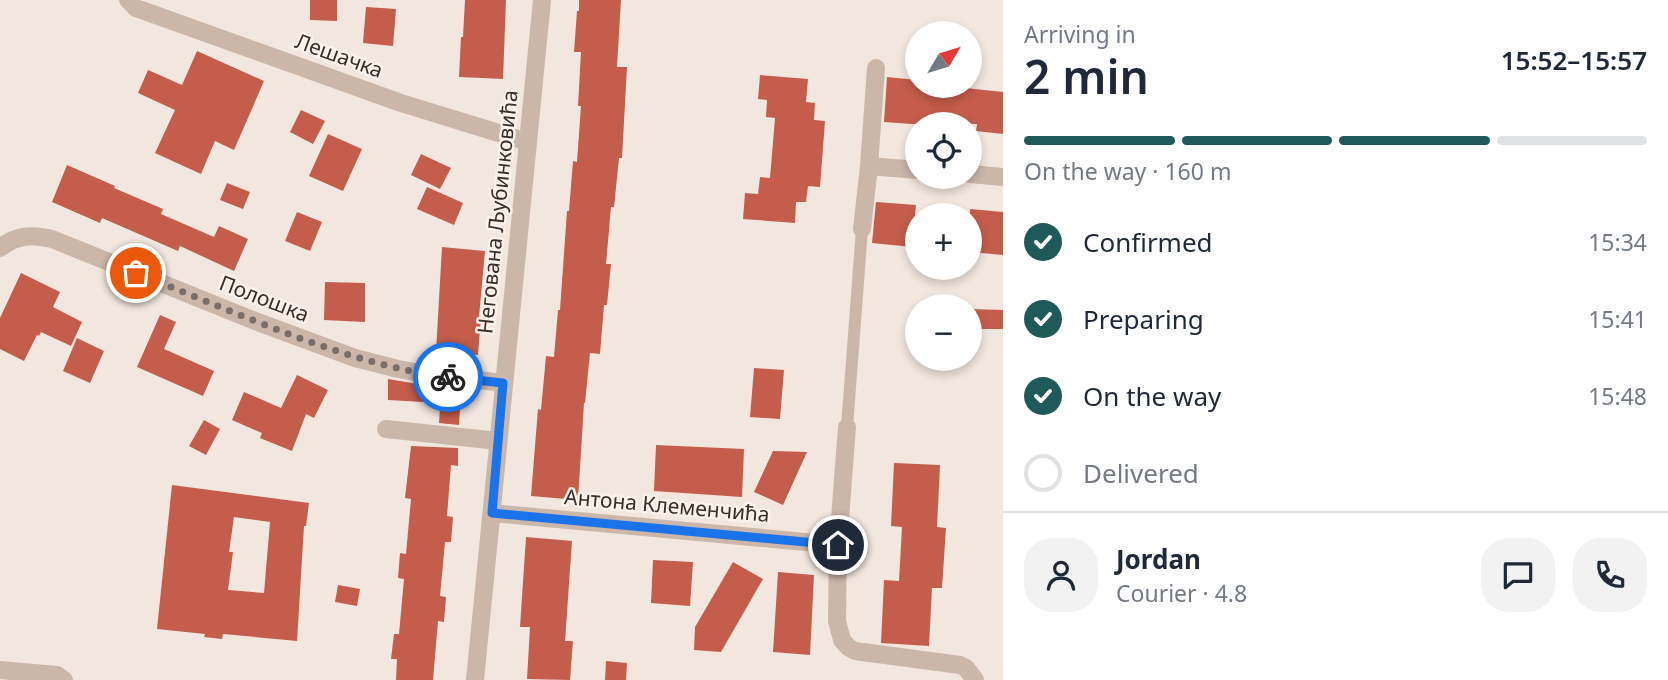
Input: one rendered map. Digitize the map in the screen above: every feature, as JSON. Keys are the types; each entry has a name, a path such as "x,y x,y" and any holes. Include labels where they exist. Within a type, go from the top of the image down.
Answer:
{"street":[{"name":"Негована Љубинковића","path":"475,680 542,0"},
{"name":"Лешачка","path":"132,4 401,103 528,142"},
{"path":"862,229 876,68"},
{"path":"869,166 905,169"},
{"path":"982,175 1003,177"},
{"name":"Полошка","path":"0,248 16,238 36,235 52,239 255,321 355,358 427,374 503,383"},
{"path":"847,426 838,545 837,621 842,640 855,651 960,665 966,668 975,680"},
{"path":"386,429 498,441"},
{"name":"Антона Клеменчића","path":"492,513 838,545"},
{"path":"0,670 57,675 64,680"}],"lane":[{"path":"847,426 862,229"}],"building":[{"path":"310,0 337,0 337,21 310,20"},
{"path":"465,0 506,0 503,79 459,77"},
{"path":"579,0 621,0 617,67 627,67 622,158 619,158 614,207 611,207 606,264 611,264 607,305 604,305 600,354 590,353 578,500 531,496 538,409 541,410 546,356 554,357 567,211 573,161 577,162 581,52 574,52"},
{"path":"366,7 396,9 393,46 363,43"},
{"path":"197,51 264,81 234,150 215,141 201,174 155,153 175,110 138,93 148,70 182,85"},
{"path":"760,75 808,79 806,102 815,103 814,120 825,121 820,187 808,186 806,202 796,202 795,223 743,219 745,193 758,194 760,177 770,178 775,118 766,117 767,100 758,99"},
{"path":"887,77 905,79 905,98 982,98 982,90 1003,92 1003,134 982,132 982,112 905,112 905,124 884,122"},
{"path":"301,110 325,121 313,144 290,132"},
{"path":"328,134 362,149 343,191 309,176"},
{"path":"421,154 451,168 440,189 411,175"},
{"path":"67,165 163,209 161,214 214,237 219,226 248,239 234,271 180,246 178,251 102,218 100,223 52,202"},
{"path":"227,183 250,192 243,209 220,200"},
{"path":"427,187 463,203 454,225 417,209"},
{"path":"876,202 905,204 905,246 872,243"},
{"path":"982,210 1003,212 1003,255 982,253"},
{"path":"297,212 322,222 310,251 285,241"},
{"path":"442,247 485,251 478,355 436,352"},
{"path":"21,273 60,292 53,307 82,322 71,346 41,332 24,361 0,349 0,318"},
{"path":"325,282 365,283 365,322 324,320"},
{"path":"982,309 1003,310 1003,329 982,329"},
{"path":"160,315 176,322 164,349 214,371 203,396 137,367"},
{"path":"77,338 104,351 90,383 63,371"},
{"path":"754,368 784,370 780,419 750,417"},
{"path":"297,375 328,390 314,418 306,414 292,451 260,438 262,433 232,420 244,392 281,408"},
{"path":"388,379 424,385 423,402 388,400"},
{"path":"440,407 460,408 459,425 439,423"},
{"path":"204,420 220,429 206,455 189,446"},
{"path":"656,445 744,449 742,497 654,491"},
{"path":"411,446 458,448 458,466 451,465 447,516 453,517 451,542 445,542 440,596 446,597 444,622 438,621 433,680 396,680 397,659 391,659 394,634 399,634 404,579 398,578 400,553 406,554 411,499 405,498"},
{"path":"773,451 807,452 783,505 754,492"},
{"path":"894,463 940,465 937,527 946,528 942,588 932,588 929,646 881,643 884,580 899,581 902,527 891,526"},
{"path":"172,485 309,503 304,526 297,641 223,634 222,639 204,637 205,634 157,629","holes":["234,517 270,522 264,593 228,590 233,552 229,552"]},
{"path":"526,537 572,541 565,641 573,641 570,680 527,679 530,627 520,627"},
{"path":"653,560 693,562 690,606 651,603"},
{"path":"733,562 763,579 721,652 694,650 695,627"},
{"path":"778,572 814,575 810,655 773,652"},
{"path":"338,585 360,589 357,606 335,602"},
{"path":"606,661 627,663 626,680 605,680"}],"way so far":[{"path":"136,273 355,358 398,369 448,377"}],"route":[{"path":"448,377 503,383 492,513 838,545"}]}
